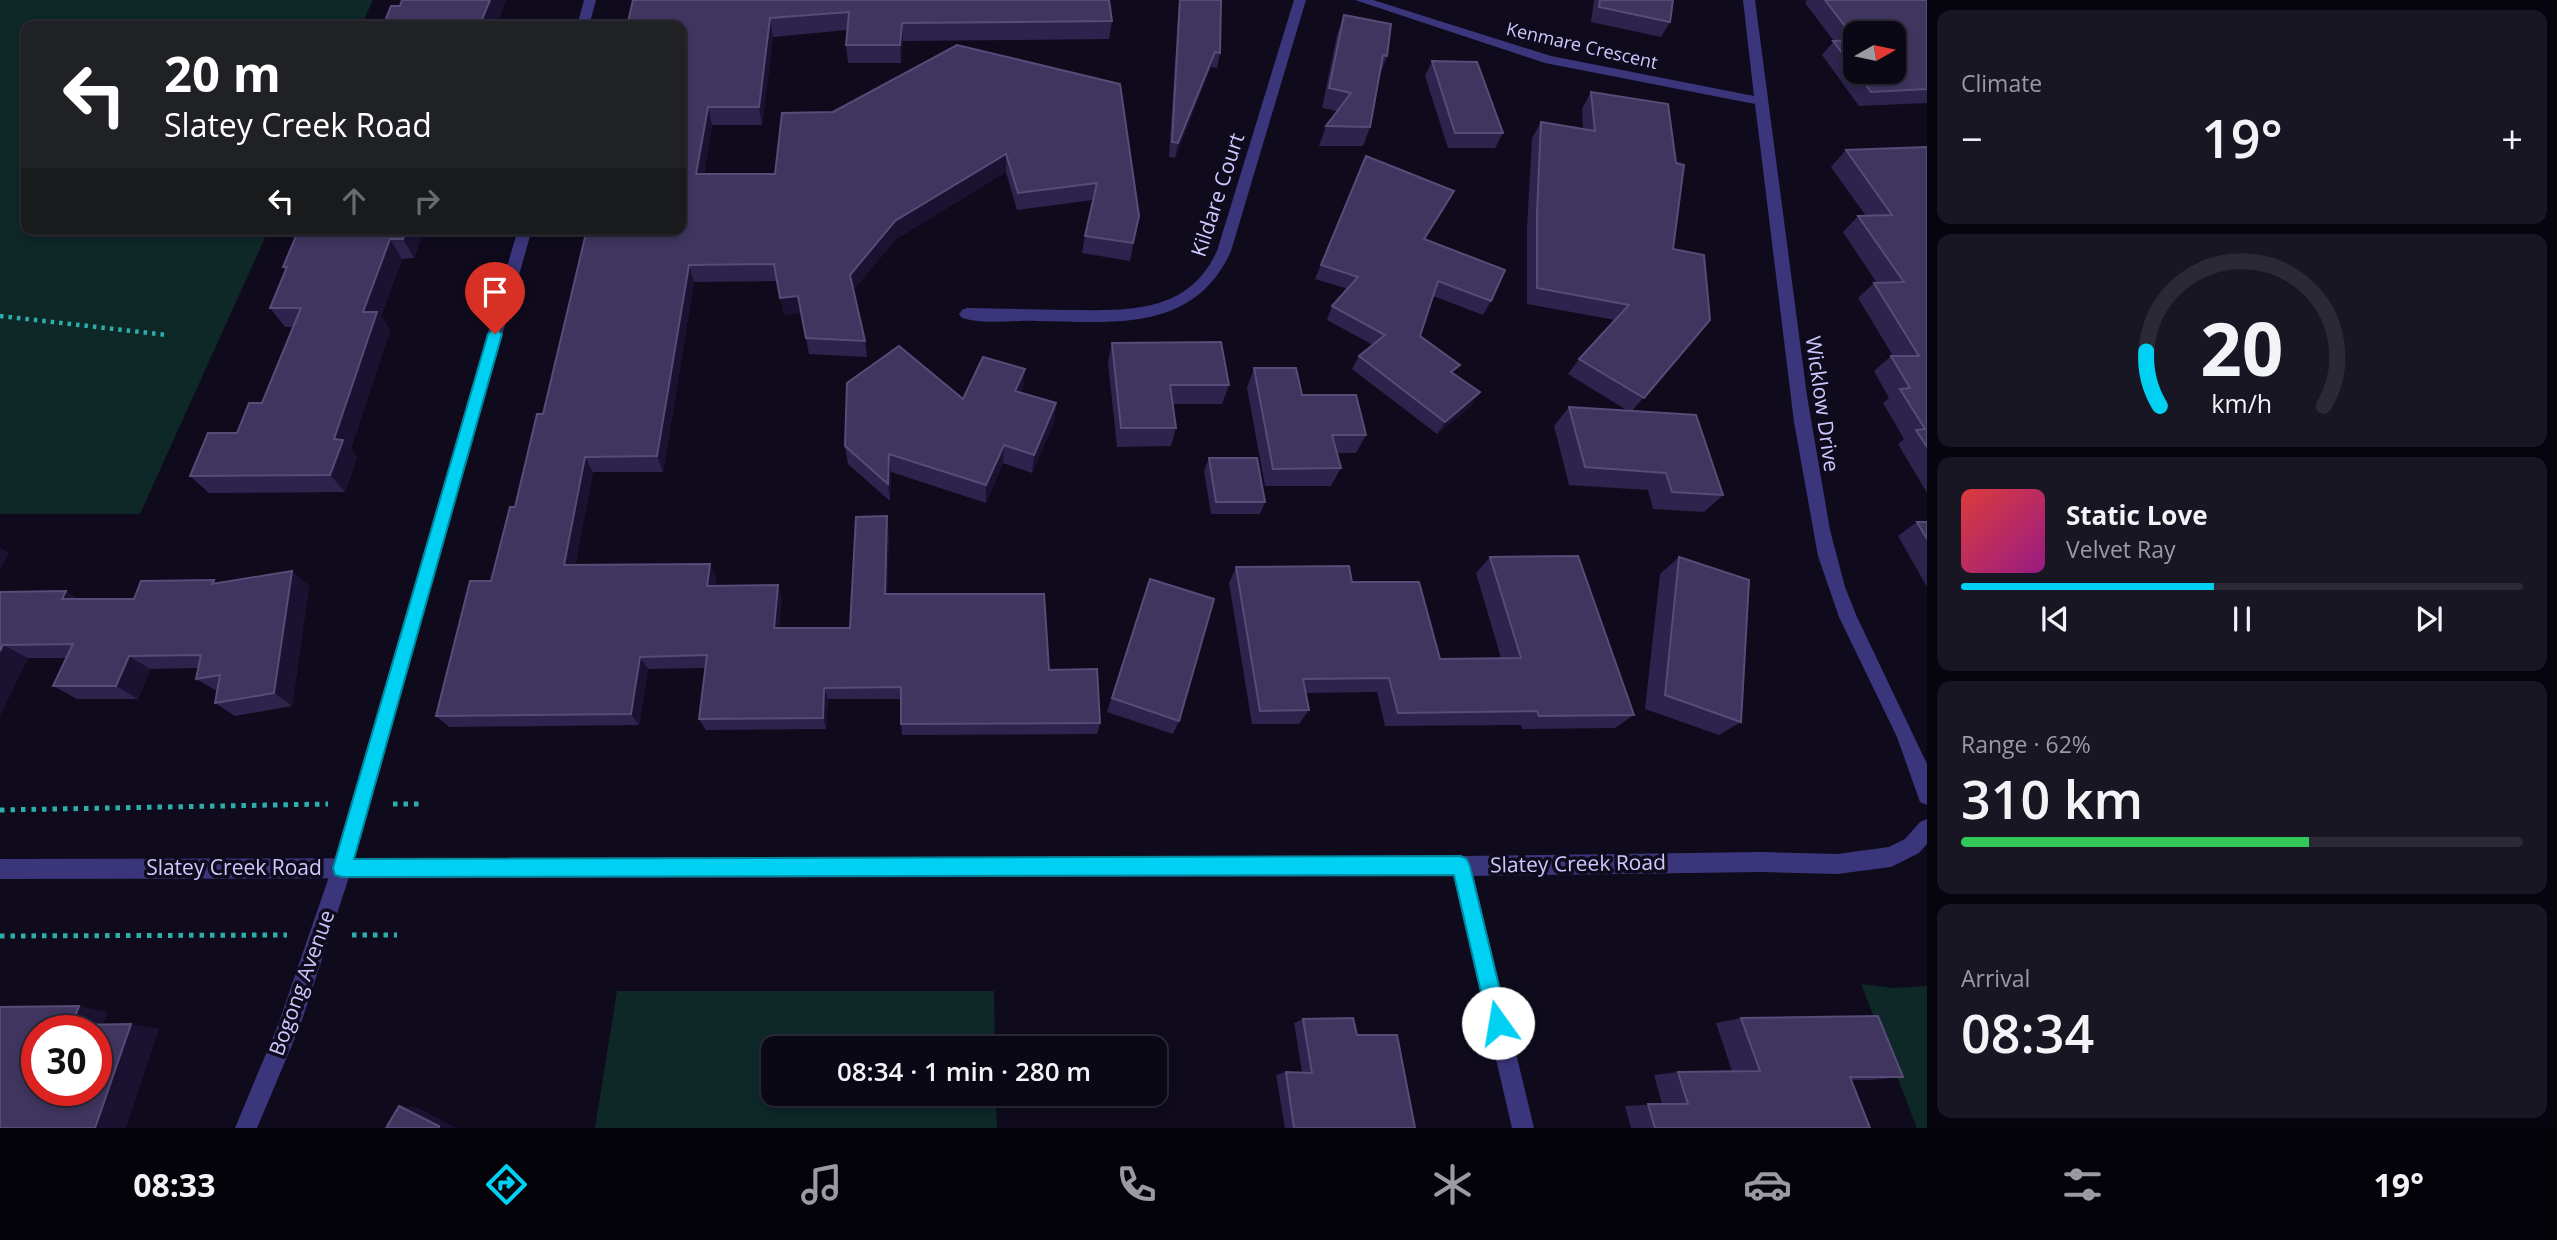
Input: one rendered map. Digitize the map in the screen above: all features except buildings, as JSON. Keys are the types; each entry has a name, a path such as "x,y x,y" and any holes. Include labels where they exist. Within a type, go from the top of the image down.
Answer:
{"street":[{"path":"584,21 590,0"},
{"name":"Kildare Court","path":"967,314 1140,314 1174,305 1207,284 1224,251 1300,0"},
{"name":"Kenmare Crescent","path":"1361,0 1549,60 1760,101"},
{"name":"Wicklow Drive","path":"1749,0 1805,436 1826,556 1847,616 1910,746 1927,795"},
{"name":"Bogong Avenue","path":"246,1128 289,1026 362,804 523,235"},
{"name":"Slatey Creek Road","path":"0,869 1848,863 1877,861 1900,854 1919,840 1927,829"},
{"path":"1461,866 1523,1128"}],"path":[{"path":"0,316 167,335"},
{"path":"0,810 423,804"},
{"path":"0,936 397,935"}],"green space":[{"path":"0,0 373,0 363,21 21,21 21,235 266,235 140,514 0,514"},
{"path":"1861,984 1894,988 1927,986 1927,1128 1917,1128"},
{"path":"617,991 994,991 995,1036 761,1036 761,1106 996,1106 997,1128 595,1128"}],"route":[{"path":"495,334 342,868 1461,866 1498,1023"}]}
